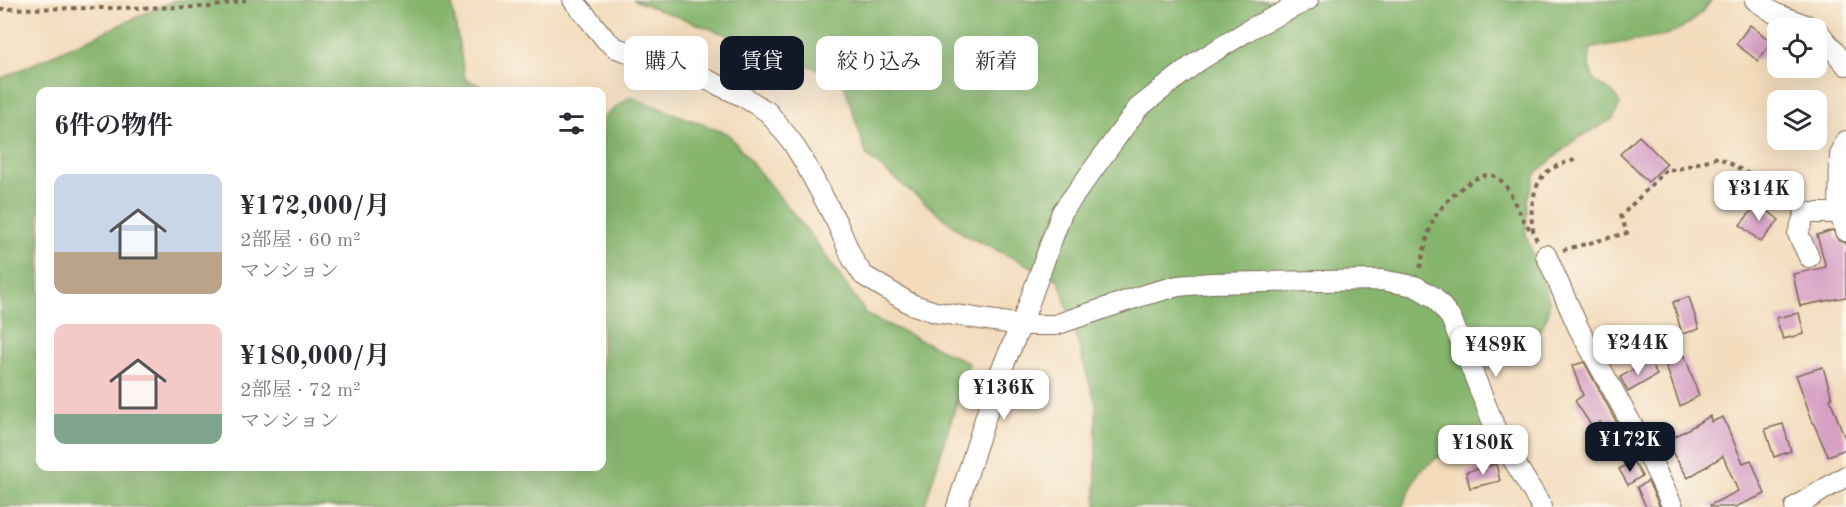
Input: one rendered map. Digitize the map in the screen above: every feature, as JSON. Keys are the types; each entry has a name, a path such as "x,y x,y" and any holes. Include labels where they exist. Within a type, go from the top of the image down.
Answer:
{"street":[{"path":"573,0 606,40 616,48 699,76 742,96 768,112 786,133 805,163 837,223 853,260 863,275 911,304 935,312 1021,325 1055,325 1178,286 1210,283 1382,280 1414,286 1434,297 1451,318 1498,435 1542,507"},
{"path":"957,507 999,375 1021,325 1062,212 1138,108 1197,62 1252,28 1308,0"},
{"path":"1755,0 1774,13 1787,18"},
{"path":"1827,43 1846,65"},
{"path":"1809,257 1798,234 1805,213 1843,222 1840,155 1846,141"},
{"path":"1546,255 1579,329 1647,450 1674,507"},
{"path":"1795,507 1846,476"}],"path":[{"path":"0,9 210,7 246,0"},
{"path":"1546,255 1627,233 1621,216 1667,169 1675,170 1718,157 1756,178 1805,213"},
{"path":"1414,286 1434,219 1443,205 1478,176 1487,174 1495,176 1508,187 1520,214 1534,236 1532,206 1536,185 1545,173 1558,165 1578,159"}],"green space":[{"path":"175,0 451,0 465,79 482,87 36,87 36,471 606,471 606,115 630,97 728,134 813,238 867,315 969,363 924,507 0,507 0,79"},
{"path":"633,0 1712,0 1692,22 1666,35 1590,49 1589,66 1595,82 1607,88 1620,105 1613,119 1576,139 1536,173 1527,200 1526,235 1549,300 1548,315 1539,332 1480,375 1491,435 1490,456 1478,464 1457,457 1438,457 1419,472 1402,507 1096,507 1096,404 1059,280 965,235 867,156 846,90 942,90 942,36 816,36 816,68 804,64 804,36 729,36"}],"building":[{"path":"1750,25 1767,38 1767,49 1758,61 1736,44"},
{"path":"1639,136 1667,164 1648,182 1620,154"},
{"path":"1758,203 1779,220 1761,242 1740,225"},
{"path":"1833,230 1838,240 1846,243 1846,297 1800,306 1793,274 1826,267 1817,235"},
{"path":"1689,297 1699,329 1682,334 1673,302"},
{"path":"1799,313 1804,334 1783,339 1776,318"},
{"path":"1685,356 1699,396 1680,406 1665,363"},
{"path":"1649,361 1657,375 1628,392 1620,377"},
{"path":"1584,362 1623,434 1609,441 1600,422 1593,428 1575,401 1583,395 1572,366"},
{"path":"1823,367 1832,398 1830,399 1846,441 1846,449 1828,456 1796,375"},
{"path":"1710,416 1711,422 1723,417 1743,463 1751,460 1765,494 1735,507 1711,507 1710,505 1738,491 1723,456 1688,478 1666,442"},
{"path":"1783,424 1791,451 1774,457 1765,429"},
{"path":"1633,461 1642,476 1628,485 1619,469"},
{"path":"1496,464 1500,481 1470,488 1466,472"},
{"path":"1648,481 1660,507 1646,507 1637,487"}]}
